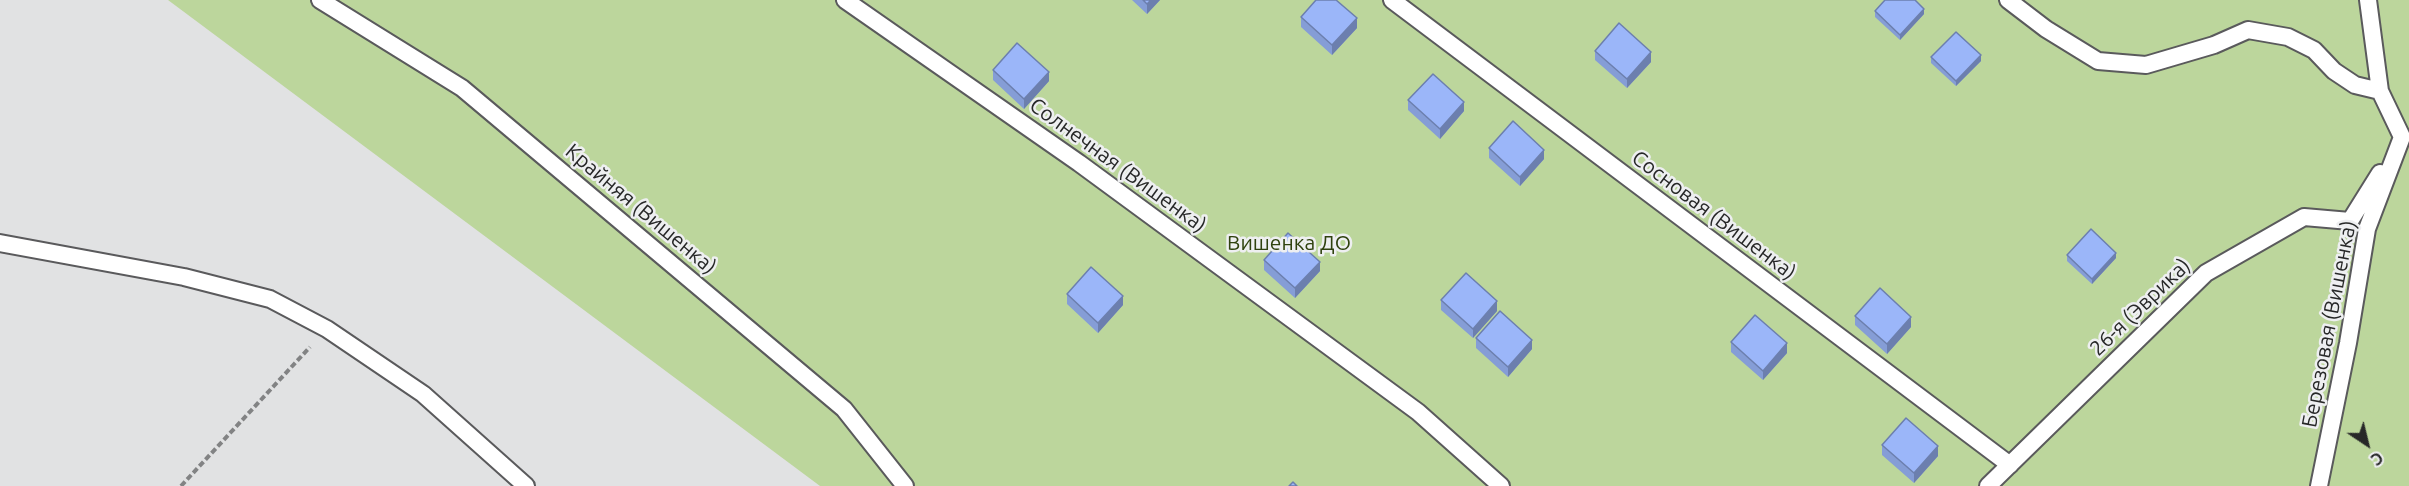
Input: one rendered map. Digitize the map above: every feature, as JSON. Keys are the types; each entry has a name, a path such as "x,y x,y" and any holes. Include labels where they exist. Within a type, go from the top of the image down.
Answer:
{"lane":[{"name":"Крайняя (Вишенка)","path":"320,0 462,88 844,409 905,486"},
{"name":"Солнечная (Вишенка)","path":"845,0 1079,163 1409,405 1501,486"},
{"name":"Сосновая (Вишенка)","path":"1392,0 2010,465"},
{"path":"2008,0 2046,29 2098,61 2146,65 2214,45 2248,30 2288,38 2314,50 2334,71 2355,86 2380,90"},
{"path":"2368,0 2380,90 2405,132"},
{"name":"26-я (Эврика)","path":"1988,486 2206,273 2304,217 2350,221 2405,132"},
{"name":"Березовая (Вишенка)","path":"2319,486 2332,428 2367,229 2405,132"},
{"path":"0,243 184,277 270,299 327,329 423,394 526,486"}],"path":[{"path":"181,486 327,329"}],"green space":[{"name":"Вишенка ДО","path":"168,0 2409,0 2409,486 820,486"}],"building":[{"path":"1316,0 1336,0 1357,18 1332,45 1301,17"},
{"path":"1885,0 1915,0 1924,9 1900,35 1875,11"},
{"path":"1619,23 1651,52 1627,79 1595,51"},
{"path":"1956,32 1981,55 1956,81 1931,57"},
{"path":"1017,43 1049,72 1024,99 993,70"},
{"path":"1433,74 1464,102 1440,129 1408,100"},
{"path":"1513,121 1544,150 1520,177 1489,148"},
{"path":"2091,229 2116,253 2092,279 2067,255"},
{"path":"1288,233 1320,262 1295,288 1264,260"},
{"path":"1091,267 1123,296 1098,323 1067,294"},
{"path":"1466,273 1497,301 1473,329 1441,300"},
{"path":"1880,288 1911,317 1887,344 1855,316"},
{"path":"1500,311 1532,340 1508,367 1476,338"},
{"path":"1755,315 1787,343 1763,371 1731,342"},
{"path":"1906,418 1938,446 1914,473 1882,445"}]}
